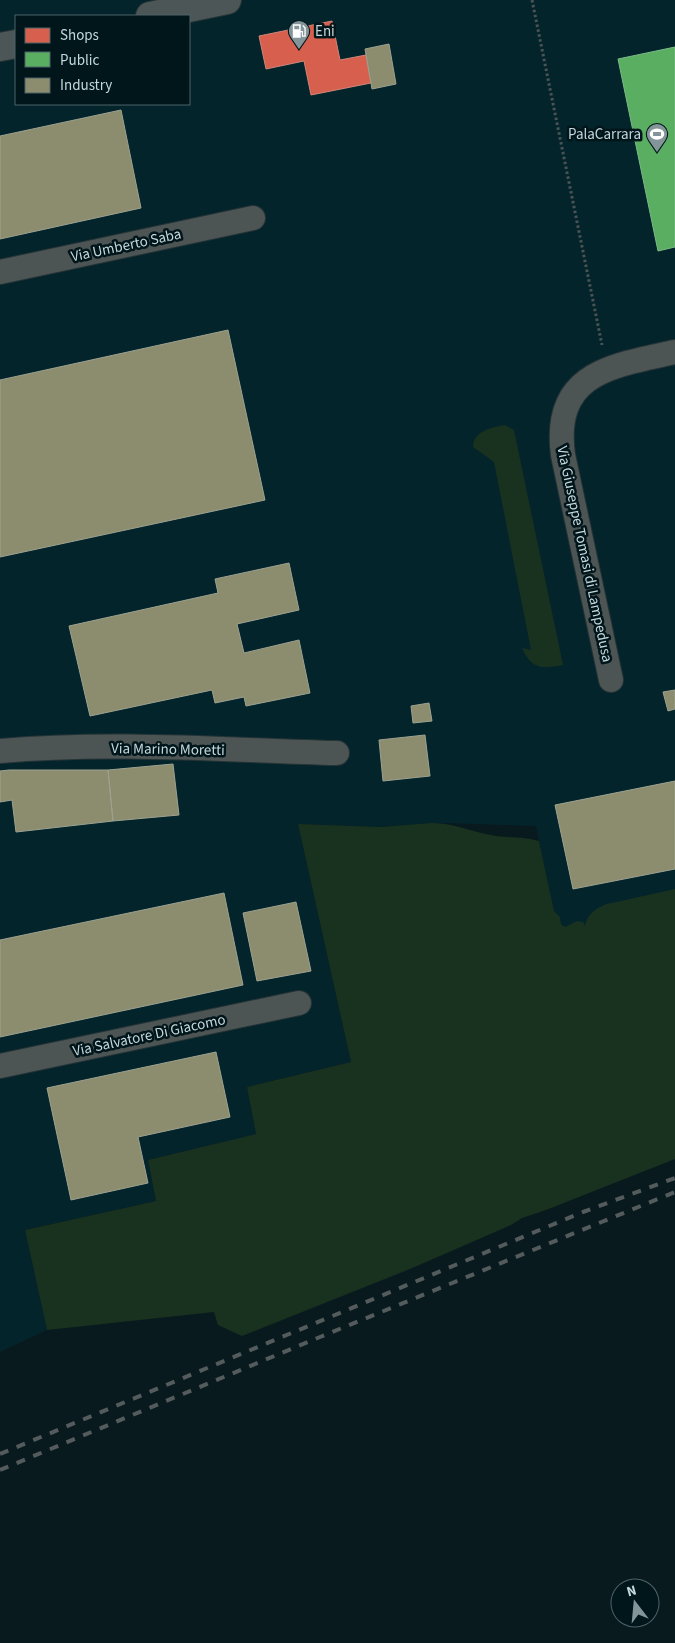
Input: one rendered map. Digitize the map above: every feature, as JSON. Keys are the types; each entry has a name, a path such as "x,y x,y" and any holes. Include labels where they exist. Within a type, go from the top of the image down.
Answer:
{"street":[{"path":"155,15 227,0"},
{"path":"0,48 15,44"},
{"name":"Via Umberto Saba","path":"0,272 253,218"},
{"name":"Via Giuseppe Tomasi di Lampedusa","path":"611,680 561,439 562,425 565,411 572,398 590,378 607,368 675,352"},
{"name":"Via Marino Moretti","path":"0,751 152,747 337,754"},
{"name":"Via Salvatore Di Giacomo","path":"0,1066 299,1003"}],"path":[{"path":"532,0 607,368"}],"shaded area":[{"path":"0,0 675,0 675,907 558,932 536,826 446,823 381,827 298,824 351,1062 247,1087 256,1134 148,1160 156,1201 25,1230 47,1330 0,1352"}],"green space":[{"path":"505,425 514,430 563,665 538,666 530,660 522,648 531,650 494,462 473,447 476,437 484,431"},
{"path":"432,823 496,836 539,841 554,911 560,917 561,924 565,927 577,921 583,922 585,926 593,912 607,904 675,889 675,1159 522,1218 511,1225 410,1269 242,1336 218,1325 214,1312 47,1330 25,1230 156,1201 148,1160 256,1134 247,1087 351,1062 298,824 381,827"}],"building: Shops":[{"path":"332,21 340,60 366,55 371,83 311,95 304,61 266,69 259,36"}],"building: Public":[{"name":"PalaCarrara","path":"675,47 675,247 658,251 618,59"}],"building: Industry":[{"path":"389,44 396,84 372,89 365,49"},
{"path":"121,110 141,208 0,239 0,136"},
{"path":"228,330 265,500 0,557 0,380"},
{"path":"289,563 299,610 237,624 244,653 299,640 310,693 246,706 244,697 215,703 212,690 90,716 69,626 218,593 215,579"},
{"path":"675,690 675,709 668,711 663,692"},
{"path":"429,703 432,721 413,723 411,706"},
{"path":"425,735 430,776 383,781 379,740"},
{"path":"173,764 179,815 113,821 108,770"},
{"path":"108,770 113,821 16,832 12,800 0,802 0,771"},
{"path":"675,781 675,869 573,889 555,805"},
{"path":"224,893 243,985 0,1037 0,940"},
{"path":"296,902 311,971 257,981 243,913"},
{"path":"216,1052 230,1117 138,1137 148,1183 71,1200 47,1088"}],"railway":[{"path":"0,1454 583,1212 675,1178"},
{"path":"0,1470 675,1192"}],"place":[{"name":"Eni","path":"299,50"},
{"name":"PalaCarrara","path":"657,153"}]}
